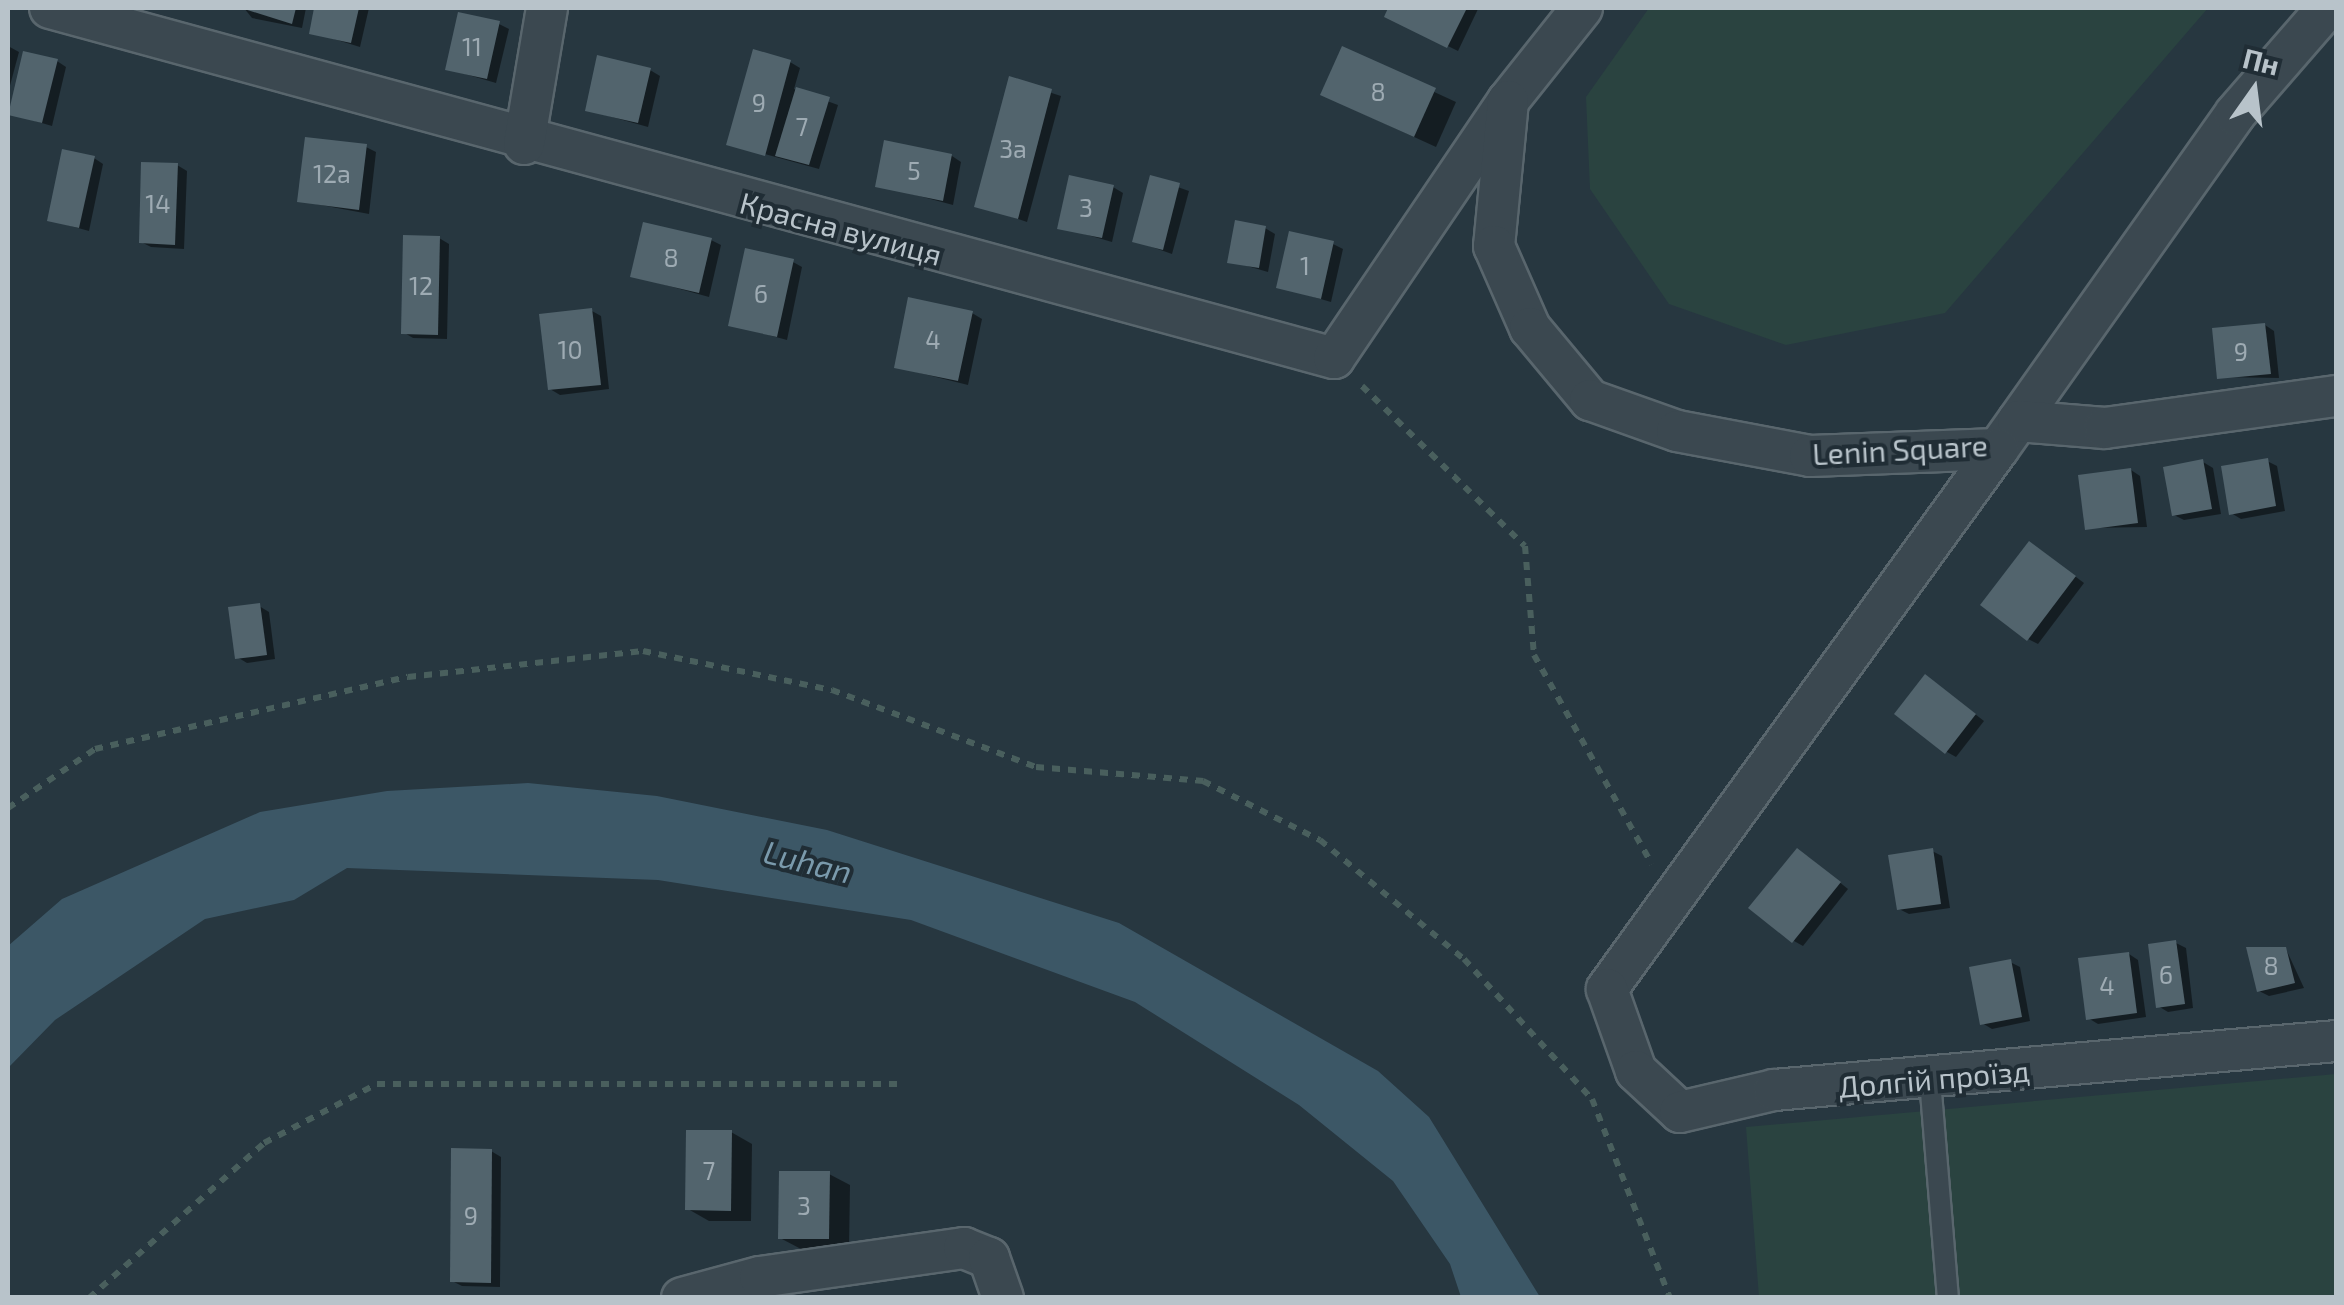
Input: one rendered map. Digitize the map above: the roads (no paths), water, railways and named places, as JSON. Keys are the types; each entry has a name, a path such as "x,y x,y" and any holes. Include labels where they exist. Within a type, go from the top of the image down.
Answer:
{"street":[{"name":"Красна вулиця","path":"50,8 524,144 1334,358 1508,101"},
{"path":"524,144 547,8"},
{"path":"1508,101 1582,8"},
{"name":"Lenin Square","path":"1508,101 1494,246 1530,328 1590,400 1677,431 1810,456 2008,435 2235,114 2326,8"},
{"path":"2008,435 2104,428 2336,396"},
{"name":"Долгій проїзд","path":"2008,435 1607,990 1636,1072 1680,1112 1774,1090 1930,1080 2336,1041"},
{"path":"682,1298 760,1276 964,1248 989,1258 1003,1298"}],"lane":[{"path":"1930,1080 1948,1298"}],"water":[{"name":"Luhan","path":"528,783 657,796 827,830 1119,923 1378,1071 1429,1117 1540,1297 1461,1297 1450,1264 1393,1181 1299,1105 1135,1002 911,920 658,880 347,868 294,900 205,919 55,1020 8,1068 8,946 62,899 260,812 387,791"}]}
